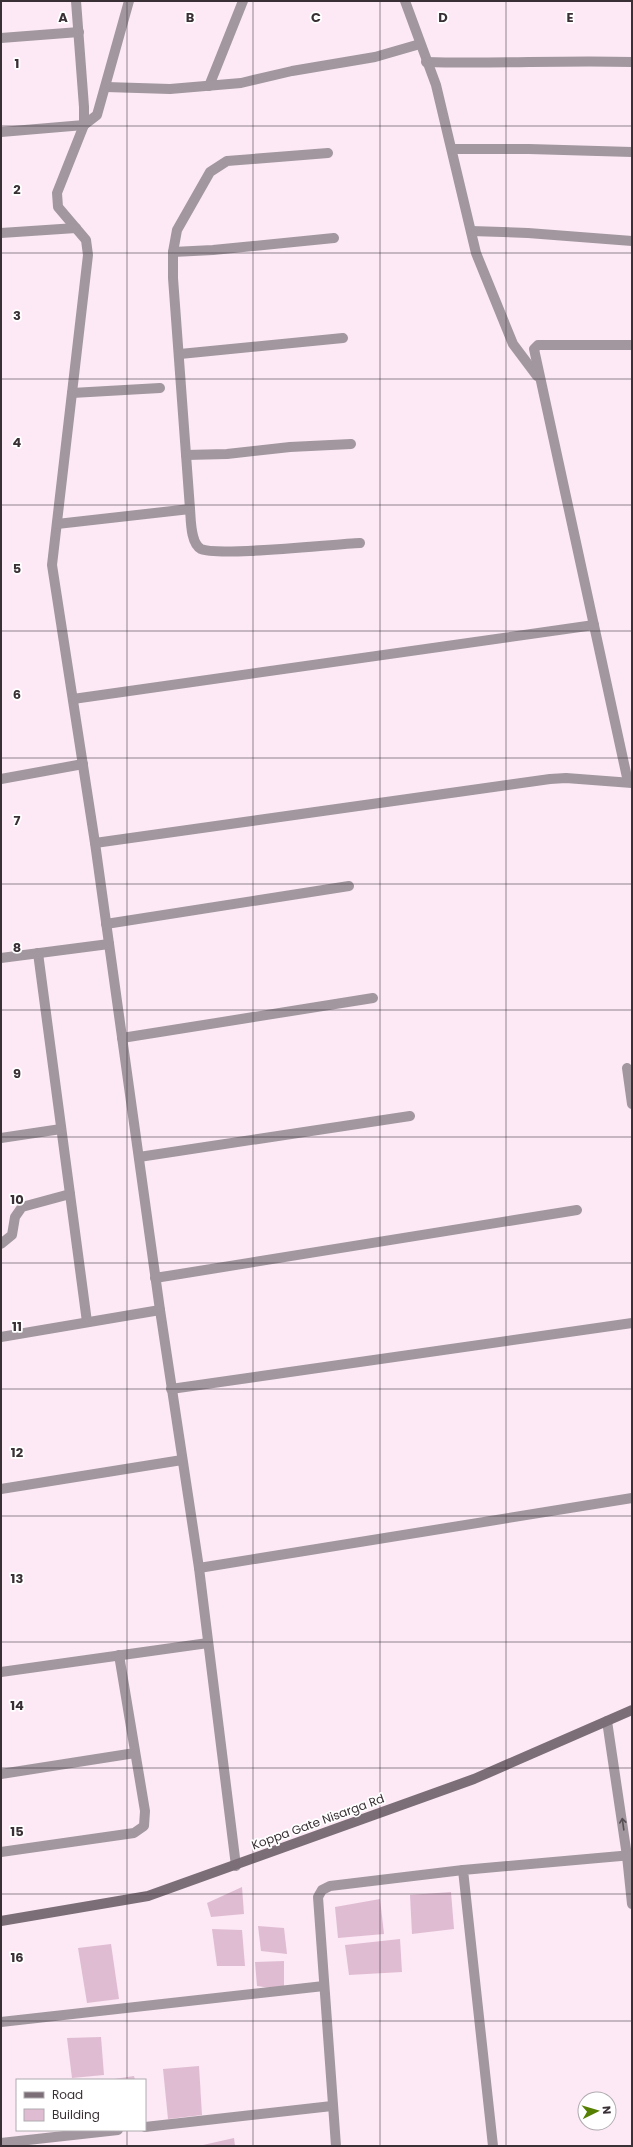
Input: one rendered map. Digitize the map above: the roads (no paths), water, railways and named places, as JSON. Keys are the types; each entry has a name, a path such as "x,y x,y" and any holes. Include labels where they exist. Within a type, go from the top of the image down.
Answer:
{"street":[{"path":"76,1 84,107 84,126 57,193 58,207 86,240 88,255 52,565 95,843 160,1310 198,1568 236,1866"},
{"path":"1,132 84,126 97,115 129,1"},
{"path":"209,86 243,1"},
{"path":"404,1 436,85 476,253 513,344 539,379"},
{"path":"1,38 79,32"},
{"path":"106,87 170,90 240,83 292,72 375,58 420,44"},
{"path":"426,62 479,63 566,60 632,62"},
{"path":"452,149 529,149 632,152"},
{"path":"328,153 226,161 210,172 177,230 173,278 180,354 190,509 195,542 201,549 213,551 244,551 360,543"},
{"path":"1,233 76,228"},
{"path":"471,232 528,233 632,241"},
{"path":"174,252 213,250 334,238"},
{"path":"180,354 343,338"},
{"path":"95,843 566,778 630,782 539,379 534,349 538,345 632,345"},
{"path":"72,393 160,388"},
{"path":"186,455 227,454 290,447 351,444"},
{"path":"57,524 190,509"},
{"path":"73,699 594,625"},
{"path":"1,779 83,764"},
{"path":"106,924 349,886"},
{"path":"1,958 109,944"},
{"path":"38,953 87,1322"},
{"path":"122,1038 372,998"},
{"path":"627,1068 632,1104"},
{"path":"139,1156 410,1116"},
{"path":"1,1138 62,1129"},
{"path":"1,1244 12,1235 15,1217 22,1207 70,1194"},
{"path":"156,1278 577,1210"},
{"path":"1,1337 160,1310"},
{"path":"172,1389 632,1322"},
{"path":"1,1488 182,1460"},
{"path":"198,1568 632,1498"},
{"path":"1,1672 208,1643"},
{"path":"1,1852 134,1833 144,1826 144,1811 119,1655"},
{"name":"Koppa Gate Nisarga Rd","path":"1,1921 148,1896 236,1866 474,1778 632,1710"},
{"path":"607,1720 630,1856 632,1904"},
{"path":"1,1774 135,1753"},
{"path":"336,2146 318,1897 322,1890 330,1886 463,1870 630,1856"},
{"path":"463,1870 493,2146"},
{"path":"1,2022 324,1986"},
{"path":"146,2127 332,2106"},
{"path":"1,2143 109,2131"}]}
